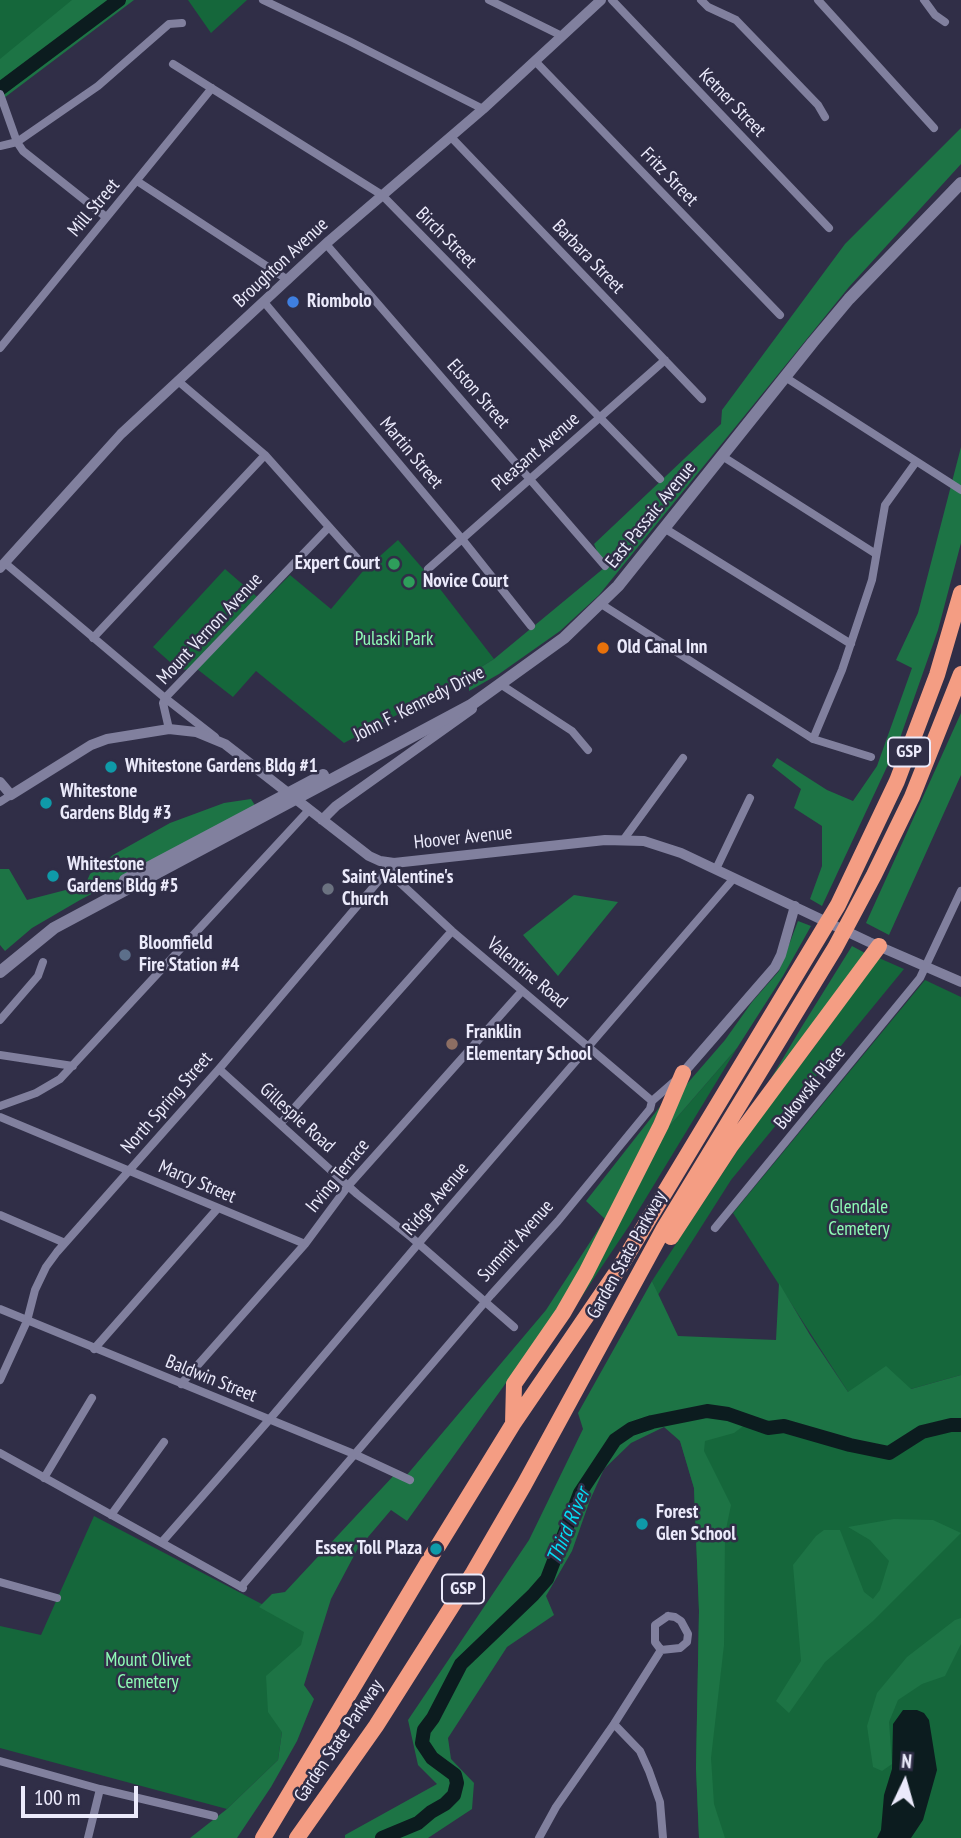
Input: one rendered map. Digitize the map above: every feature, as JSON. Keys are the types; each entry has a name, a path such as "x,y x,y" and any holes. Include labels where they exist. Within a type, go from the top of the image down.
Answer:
{"highway":[{"name":"Garden State Parkway","path":"263,1838 513,1424 618,1270 838,905 897,782 937,675 961,593"},
{"name":"Garden State Parkway","path":"297,1838 376,1726 466,1584 663,1230 855,913 912,797 961,674"},
{"path":"610,1329 730,1147 879,946"},
{"path":"513,1424 514,1384 563,1313 586,1273 661,1125 683,1073"}],"main road":[{"name":"East Passaic Avenue","path":"500,684 564,638 618,586 849,299 961,183"},
{"name":"John F. Kennedy Drive","path":"0,962 32,935 70,910 471,705 500,684"},
{"name":"John F. Kennedy Drive","path":"0,972 54,928 292,796"}],"street":[{"path":"263,0 482,109"},
{"path":"489,0 562,36"},
{"name":"Broughton Avenue","path":"2,565 121,434 326,244 451,137 601,0"},
{"name":"Ketner Street","path":"612,0 829,228"},
{"path":"701,0 708,7 736,20 818,105 825,117"},
{"path":"818,0 934,128"},
{"path":"924,0 935,15 945,22"},
{"path":"0,146 17,142 98,86 169,24 182,23"},
{"name":"Fritz Street","path":"535,61 780,316"},
{"name":"Birch Street","path":"173,64 382,195 660,479"},
{"name":"Mill Street","path":"0,348 212,88"},
{"path":"0,94 17,142 23,151 106,217"},
{"name":"Barbara Street","path":"451,137 702,399"},
{"path":"137,181 288,280"},
{"name":"Elston Street","path":"326,244 605,566"},
{"name":"Martin Street","path":"264,302 531,626"},
{"name":"Pleasant Avenue","path":"428,569 665,360"},
{"path":"785,377 961,490"},
{"path":"178,381 265,455 363,565"},
{"path":"93,638 265,455"},
{"path":"722,456 876,554"},
{"path":"813,738 872,580 885,505 916,462"},
{"name":"Mount Vernon Avenue","path":"225,744 165,698 329,527"},
{"path":"664,528 850,644"},
{"path":"2,565 165,698 163,703 169,729"},
{"path":"601,604 813,738 870,757"},
{"path":"500,684 572,732 588,750"},
{"name":"East Passaic Avenue","path":"322,820 337,806 472,709 500,684"},
{"name":"Hoover Avenue","path":"0,802 99,741 169,729 196,732 225,744 369,856 388,863 624,839 644,841 669,848 961,982"},
{"path":"624,839 683,758"},
{"path":"0,782 11,794"},
{"path":"716,869 750,798"},
{"path":"0,1106 48,1087 73,1066 309,810"},
{"name":"Valentine Road","path":"388,863 395,878 453,931 652,1101"},
{"name":"North Spring Street","path":"0,1380 27,1321 35,1290 46,1267 381,878 388,863"},
{"name":"Ridge Avenue","path":"162,1542 734,878"},
{"name":"Bukowski Place","path":"715,1228 920,978 961,891"},
{"name":"Summit Avenue","path":"162,1542 242,1588 354,1454 558,1221 650,1109 652,1101 683,1073 775,967 795,906"},
{"path":"280,1124 453,931"},
{"path":"0,1020 38,976 43,962"},
{"name":"Irving Terrace","path":"181,1384 305,1244 348,1186 523,991"},
{"path":"0,1055 73,1066"},
{"name":"Gillespie Road","path":"219,1069 348,1186 514,1327"},
{"name":"Marcy Street","path":"0,1117 305,1244"},
{"path":"94,1349 218,1208"},
{"path":"0,1215 65,1242"},
{"name":"Baldwin Street","path":"0,1309 354,1454 410,1480"},
{"path":"44,1478 92,1398"},
{"path":"111,1515 164,1442"},
{"path":"0,1453 162,1542"},
{"path":"0,1582 57,1598"},
{"path":"668,1616 675,1617 686,1627 687,1642 680,1648 661,1650 655,1642 655,1625 668,1616"},
{"path":"539,1838 556,1807 661,1650"},
{"path":"614,1724 639,1751 649,1771 660,1802 663,1838"},
{"path":"0,1761 100,1789 214,1816"},
{"path":"88,1838 100,1789"}],"green space":[{"path":"0,0 87,0 0,73"},
{"path":"72,0 134,0 0,101 0,59"},
{"path":"188,0 247,0 211,33"},
{"path":"961,128 961,164 849,287 599,595 560,631 499,674 469,691 469,677 446,689 494,659 604,568 594,544 721,424 722,410 845,244"},
{"path":"961,447 961,543 938,630 899,741 822,906 810,899 822,866 822,826 794,808 801,789 772,766 777,758 827,790 853,801 877,766 912,668 896,660 918,613"},
{"name":"Pulaski Park","path":"398,540 494,659 446,689 344,743 256,671 233,697 197,669 179,670 153,647 225,569 263,602 290,575 331,609 363,571"},
{"path":"961,713 961,775 889,935 866,923"},
{"path":"251,799 256,807 80,900 32,928 5,951 0,945 0,869 9,869 27,900 85,885 90,874 113,855 170,823 224,803"},
{"path":"574,895 618,902 558,976 523,935"},
{"path":"798,921 811,926 783,976 737,1048 666,1130 686,1085 779,971"},
{"path":"852,946 865,953 760,1097 801,1028"},
{"path":"879,958 904,969 731,1180 658,1295 652,1281 683,1233 755,1124"},
{"name":"Glendale Cemetery","path":"925,980 961,997 961,1375 911,1389 848,1392 733,1213"},
{"path":"737,1048 629,1226 566,1320 666,1130"},
{"path":"662,1104 579,1281 407,1521 391,1510 357,1550 331,1599 304,1685 314,1699 297,1741 271,1787 237,1838 190,1838 227,1809 278,1760 282,1732 268,1712 266,1676 301,1645 304,1632 259,1607 272,1594 285,1592 397,1472 406,1476 546,1310 605,1219 586,1201"},
{"path":"652,1281 678,1336 776,1340 779,1283 848,1392 886,1366 911,1389 961,1375 961,1425 922,1432 889,1453 784,1426 768,1428 750,1421 734,1433 705,1441 704,1451 731,1505 725,1534 724,1645 711,1758 714,1804 725,1838 699,1838 696,1768 699,1611 694,1488 680,1441 664,1427 631,1443 604,1469 572,1551 546,1596 554,1615 507,1647 448,1738 451,1759 474,1783 472,1809 428,1838 345,1838 345,1835 437,1784 418,1765 408,1720 529,1540 583,1429 578,1413"},
{"path":"750,1421 768,1428 784,1426 889,1453 922,1432 961,1425 961,1838 699,1838 696,1768 699,1611 694,1488 676,1427"},
{"name":"Mount Olivet Cemetery","path":"94,1516 317,1633 282,1732 278,1760 227,1809 0,1748 0,1626 41,1635"},
{"path":"894,1519 933,1520 961,1533 873,1621 825,1662 789,1713 776,1701 801,1661 793,1565 824,1530 840,1530 864,1592 873,1599 880,1590 889,1561 870,1540 848,1527"},
{"path":"961,1618 961,1644 945,1676 922,1684 898,1700 889,1722 892,1764 882,1771 873,1767 867,1726 877,1693 907,1657"}],"shaded area":[{"path":"903,1710 917,1710 924,1713 929,1720 937,1770 923,1820 911,1838 877,1838 881,1830 884,1795 892,1769 893,1724"}],"waterway":[{"name":"Third River","path":"0,89 119,0"},
{"name":"Third River","path":"382,1838 418,1823 454,1795 457,1783 455,1775 432,1758 422,1743 424,1730 461,1664 547,1579 580,1493 615,1440 631,1429 652,1422 707,1411 728,1414 768,1428 784,1426 889,1453 922,1432 961,1425"}],"place":[{"name":"Riombolo","path":"293,302"},
{"name":"Expert Court","path":"394,564"},
{"name":"Novice Court","path":"409,582"},
{"name":"Old Canal Inn","path":"603,648"},
{"name":"Whitestone Gardens Bldg #1","path":"111,767"},
{"name":"Whitestone Gardens Bldg #3","path":"46,803"},
{"name":"Whitestone Gardens Bldg #5","path":"53,876"},
{"name":"Saint Valentine's Church","path":"328,889"},
{"name":"Bloomfield Fire Station #4","path":"125,955"},
{"name":"Franklin Elementary School","path":"452,1044"},
{"name":"Forest Glen School","path":"642,1524"},
{"name":"Essex Toll Plaza","path":"436,1549"}]}
